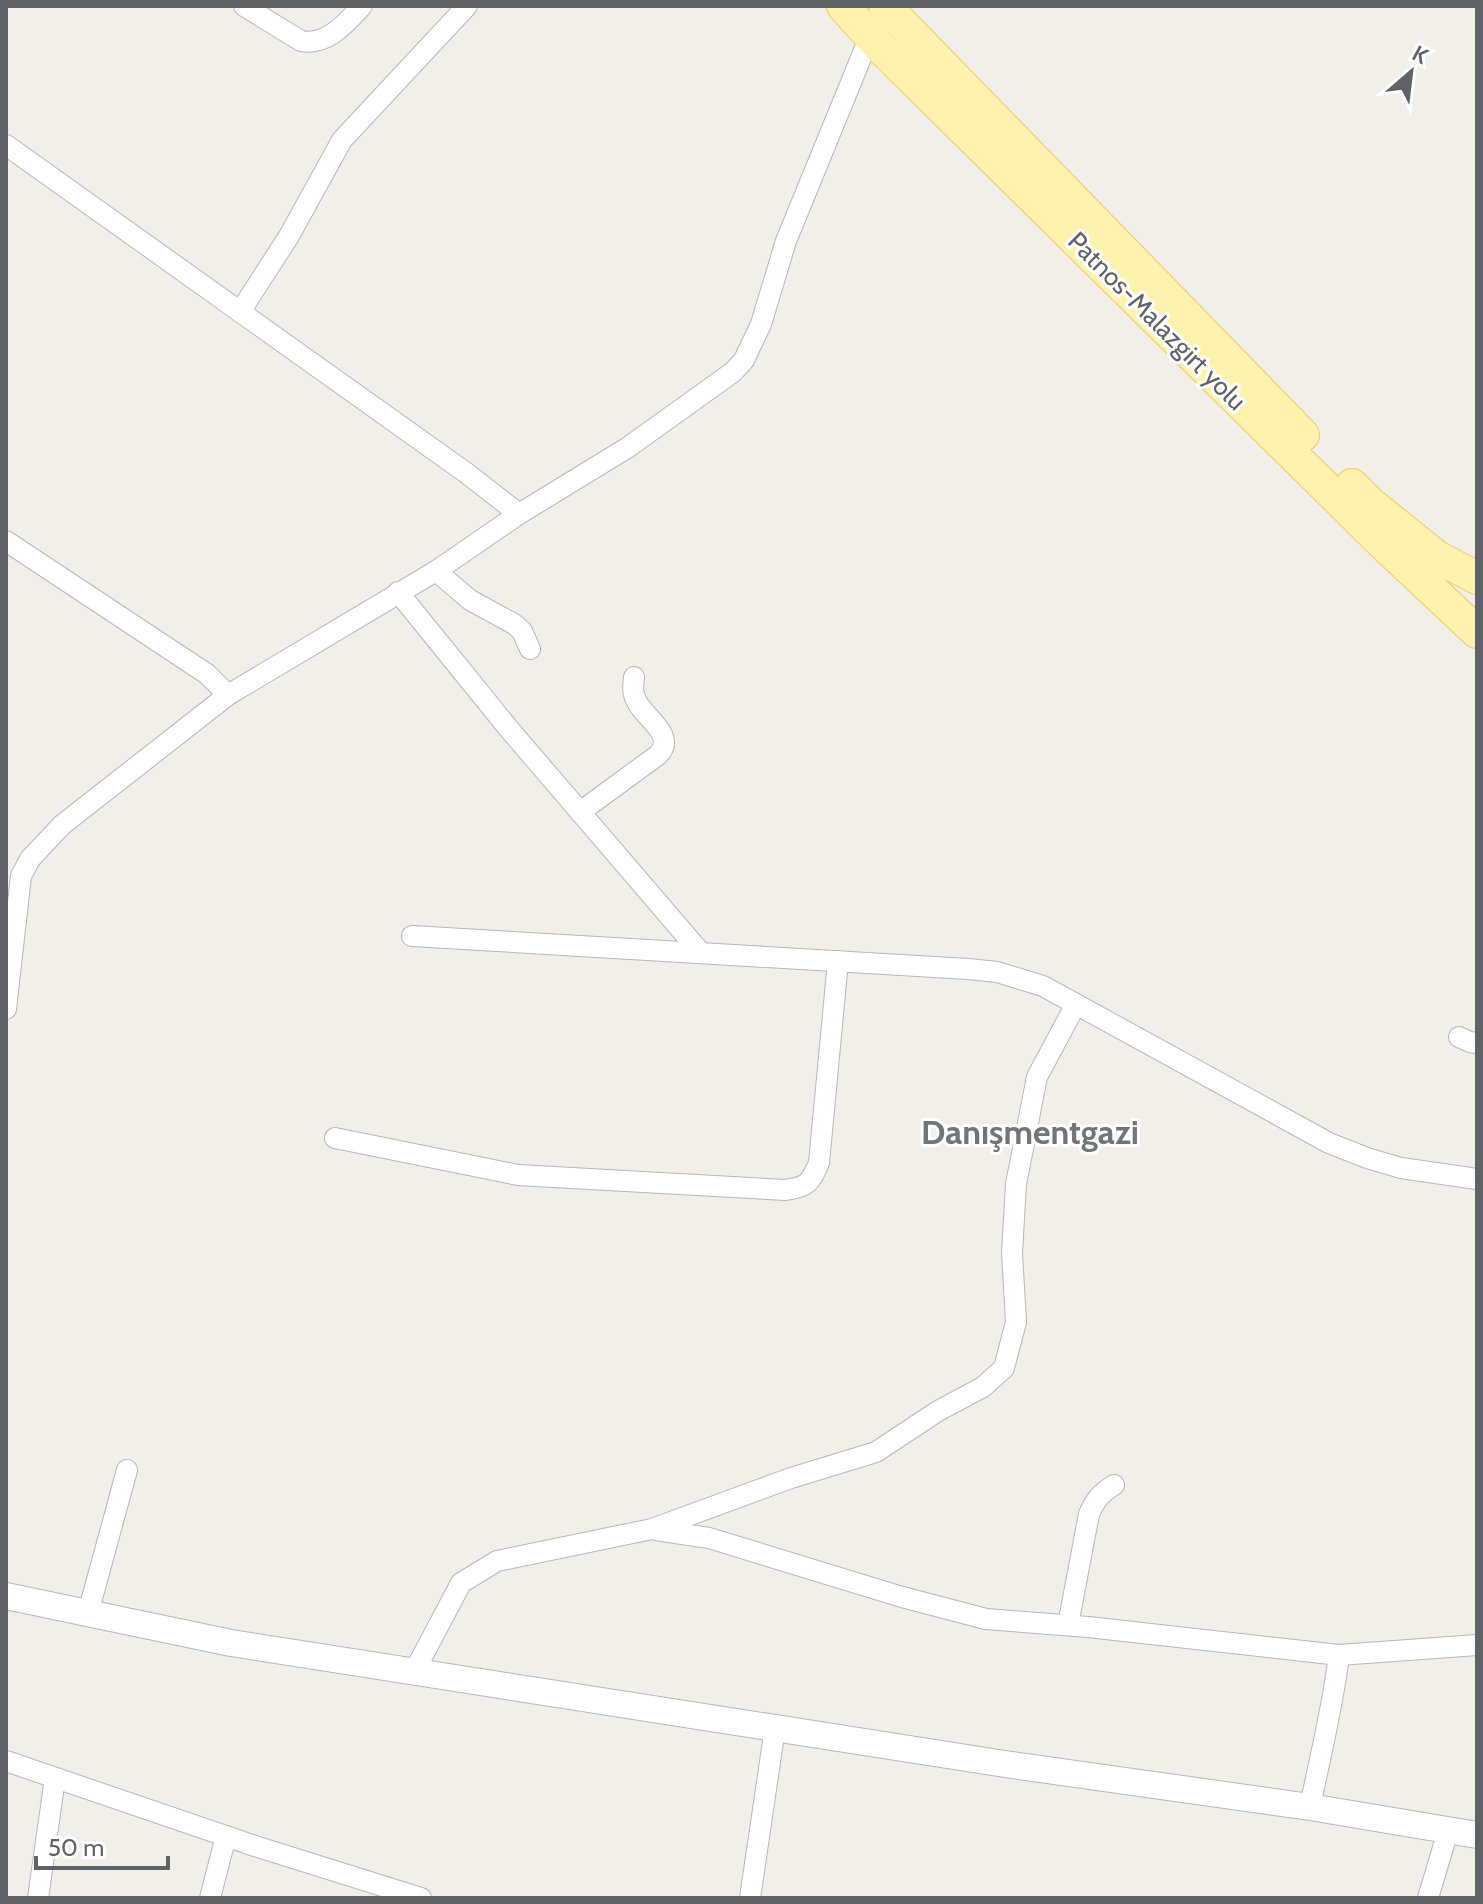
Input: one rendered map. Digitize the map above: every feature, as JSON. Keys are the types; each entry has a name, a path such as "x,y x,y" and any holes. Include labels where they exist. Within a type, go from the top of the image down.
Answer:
{"main road":[{"name":"Patnos-Malazgirt yolu","path":"843,6 1380,541 1477,632"},
{"path":"885,6 1370,503 1437,557 1477,578"}],"street":[{"path":"244,6 301,41 311,43 325,39 362,6"},
{"path":"240,312 289,236 342,140 467,6"},
{"path":"6,1009 21,876 30,859 62,825 228,695 436,571 519,514 627,448 733,372 744,360 761,324 786,241 870,36"},
{"path":"6,145 465,472 519,514"},
{"path":"6,541 207,674 228,695"},
{"path":"436,571 470,600 514,624 522,631 530,649"},
{"path":"398,592 509,729 701,953"},
{"path":"580,812 658,755 665,746 663,734 635,699 634,677"},
{"path":"412,936 997,972 1043,986 1329,1143 1401,1168 1477,1179"},
{"path":"335,1138 518,1175 785,1190 804,1187 819,1163 838,961"},
{"path":"414,1672 461,1583 497,1561 652,1529 791,1478 876,1452 938,1411 983,1387 1004,1368 1016,1322 1012,1253 1016,1184 1037,1077 1076,1004"},
{"path":"88,1613 127,1470"},
{"path":"1068,1625 1089,1514 1095,1500 1114,1485"},
{"path":"652,1529 709,1538 902,1597 986,1619 1339,1655 1477,1645"},
{"path":"6,1596 231,1643 1477,1835"},
{"path":"1310,1807 1335,1689 1339,1655"},
{"path":"750,1898 775,1728"},
{"path":"6,1761 376,1891 421,1898"},
{"path":"38,1898 55,1778"},
{"path":"1428,1898 1448,1831"},
{"path":"210,1898 226,1836"}],"district":[{"name":"Danışmentgazi","path":"1030,1132"}]}
